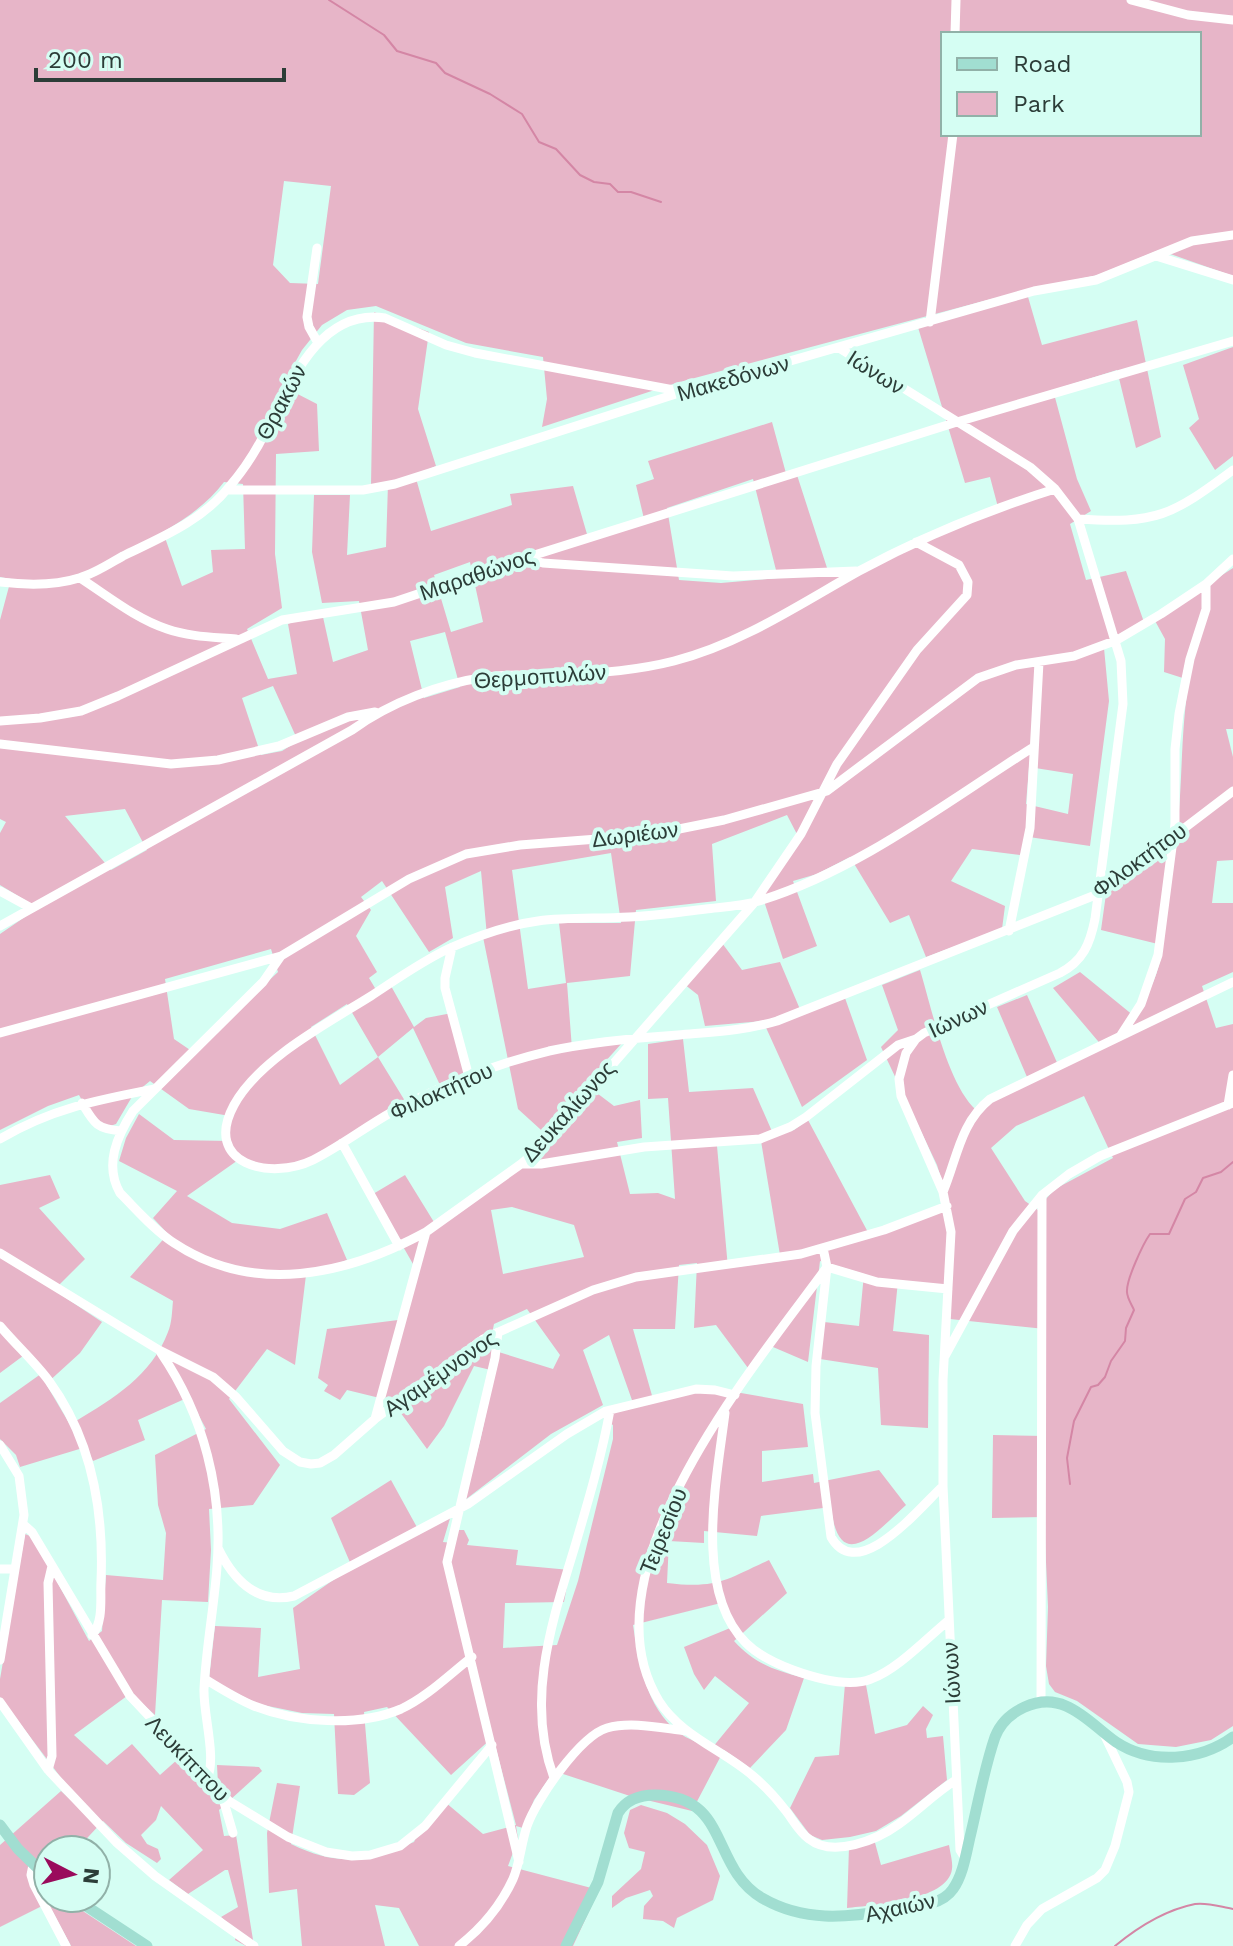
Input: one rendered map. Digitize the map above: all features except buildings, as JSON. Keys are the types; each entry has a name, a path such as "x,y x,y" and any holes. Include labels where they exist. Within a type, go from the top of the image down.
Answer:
{"main road":[{"path":"1041,1703 1067,1706 1132,1751 1168,1757 1203,1752 1233,1737"},
{"name":"Αχαιών","path":"566,1946 598,1882 618,1813 641,1796 666,1796 695,1805 712,1822 729,1862 750,1889 778,1906 812,1916 853,1917 939,1901 955,1888 997,1730 1013,1713 1041,1703"},
{"path":"0,1825 32,1864"},
{"path":"98,1914 147,1946"}],"street":[{"path":"955,32 956,0"},
{"path":"1131,0 1188,15 1233,20"},
{"path":"930,322 953,136"},
{"name":"Μακεδόνων","path":"228,490 363,490 395,484 682,392 1034,291 1096,280 1192,241 1233,235"},
{"path":"317,248 307,317 318,343"},
{"path":"1156,256 1233,280"},
{"name":"Θρακών","path":"0,582 44,584 80,578 206,510 228,490 249,461 304,358 318,343 348,321 385,318 446,345 475,353 682,392"},
{"name":"Μαραθώνος","path":"0,721 81,711 295,617 385,605 957,422 1233,341"},
{"name":"Ιώνων","path":"839,348 1030,467 1055,489 1078,519 1117,640 1123,670 1123,704 1090,940 1075,963 1060,973 938,1025 916,1039 903,1061 900,1088 943,1192 951,1243 944,1359 943,1486 960,1850 965,1858"},
{"path":"1078,519 1127,521 1163,515 1190,501 1233,470"},
{"name":"Θερμοπυλών","path":"0,926 352,730 378,711 409,698 486,677 619,670 675,660 718,646 772,620 916,542 1003,505 1055,489"},
{"name":"Δευκαλίωνος","path":"281,956 263,982 133,1111 121,1131 112,1165 120,1193 164,1236 206,1260 235,1270 266,1275 307,1275 345,1267 426,1232 521,1164 562,1123 754,903 801,834 837,764 917,650 967,595 968,582 959,565 916,542"},
{"path":"525,558 543,563 721,576 860,570"},
{"name":"Δωριέων","path":"0,1033 281,956 409,879 466,854 520,845 649,835 724,820 822,793 837,786 973,681 1007,667 1074,656 1117,640 1206,584 1233,559"},
{"path":"80,578 155,625 185,634 240,639"},
{"path":"1121,1035 1141,1004 1156,964 1173,837 1178,723 1190,659 1206,609 1206,584"},
{"path":"1009,931 1030,828 1039,662"},
{"path":"0,744 171,764 218,760 279,746 348,717 378,711"},
{"path":"754,903 864,855 1032,748"},
{"name":"Φιλοκτήτου","path":"754,903 630,917 535,921 452,947 290,1049 245,1089 227,1122 227,1137 235,1156 250,1166 263,1169 297,1167 405,1105 508,1062 551,1051 633,1038 740,1030 767,1024 1098,894 1233,791"},
{"path":"0,891 31,908"},
{"path":"452,947 445,988 469,1077"},
{"path":"943,1192 965,1129 984,1104 998,1094 1233,982"},
{"path":"521,1164 541,1164 644,1147 760,1139 799,1122 898,1045 916,1039"},
{"path":"944,1359 1013,1231 1042,1195 1100,1156 1231,1104 1233,1075"},
{"path":"0,1139 36,1120 82,1103 157,1088"},
{"path":"82,1103 95,1124 108,1130 121,1131"},
{"path":"342,1143 399,1246"},
{"path":"1041,1703 1042,1195"},
{"name":"Αγαμέμνονος","path":"0,1253 159,1350 218,1380 283,1451 300,1462 316,1464 328,1459 360,1435 375,1419 473,1346 593,1290 630,1279 771,1260 823,1248 884,1230 947,1206"},
{"path":"375,1419 426,1232"},
{"path":"823,1248 827,1267 815,1404 831,1537 846,1552 855,1554 872,1550 943,1486"},
{"path":"827,1267 877,1282 948,1289"},
{"name":"Τειρεσίου","path":"827,1267 725,1409 680,1487 656,1537 640,1598 639,1630 648,1675 660,1703 686,1731 749,1772 784,1808 806,1837 826,1846 858,1843 884,1833 956,1780"},
{"path":"0,1326 54,1389 76,1431 91,1471 98,1502 101,1541 99,1623 92,1635"},
{"path":"498,1332 495,1358 447,1562 519,1862"},
{"path":"159,1350 180,1383 204,1438 213,1484 218,1548 205,1679 205,1717 211,1765 207,1779"},
{"path":"218,1548 232,1574 246,1587 266,1597 286,1598 459,1508 580,1425 610,1410 689,1390 708,1389 735,1395"},
{"path":"725,1409 712,1517 713,1555 724,1607 733,1627 746,1643 765,1657 801,1672 857,1682 881,1674 949,1620"},
{"path":"554,1778 545,1752 542,1724 544,1654 610,1410"},
{"path":"0,1445 19,1476 24,1497 23,1524 0,1660"},
{"name":"Λευκίππου","path":"23,1524 32,1532 126,1691 222,1796 272,1829 321,1851 345,1856 370,1855 400,1846 415,1836 492,1745"},
{"path":"48,1770 52,1756 48,1583 52,1566"},
{"path":"0,1569 15,1569"},
{"path":"205,1679 247,1703 279,1714 307,1719 355,1719 386,1714 406,1706 472,1657"},
{"path":"0,1702 48,1770 85,1811 134,1858 254,1946"},
{"path":"459,1946 480,1928 512,1882 529,1819 554,1778 588,1739 606,1728 629,1725 686,1731"},
{"path":"1015,1946 1027,1925 1042,1909 1097,1878 1110,1860 1129,1787 1104,1734"},
{"path":"222,1796 233,1833"},
{"path":"49,1914 66,1946"}],"green space":[{"path":"0,0 1233,0 1233,276 1159,250 1098,275 1026,290 1042,345 1137,320 1161,437 1136,448 1117,370 1053,390 1077,479 1091,511 1070,524 1086,580 1126,571 1145,625 1104,648 1109,701 1090,846 1029,837 1020,855 972,849 951,881 1005,906 1002,929 926,957 909,915 890,923 850,857 817,874 793,881 817,946 783,959 761,892 800,840 787,815 712,844 716,901 636,910 630,976 567,983 572,1049 622,1043 585,1084 614,1106 640,1100 642,1138 617,1142 630,1194 658,1193 675,1199 668,1098 648,1099 648,1044 683,1039 689,1092 753,1088 774,1136 794,1130 808,1120 870,1236 950,1207 937,1165 881,1047 898,1030 882,985 920,970 949,1064 966,1098 976,1110 1027,1077 997,1007 1027,995 1059,1067 1103,1047 1053,988 1080,972 1134,1016 1153,982 1162,945 1101,930 1106,894 1176,842 1189,680 1164,672 1165,639 1154,619 1233,568 1233,729 1226,729 1233,757 1233,860 1217,861 1212,903 1233,903 1233,972 1202,986 1216,1028 1233,1024 1233,1726 1211,1740 1176,1747 1138,1744 1077,1701 1055,1692 1049,1684 1046,1666 1048,1607 1044,1517 992,1518 993,1435 1045,1436 1045,1329 950,1319 950,1287 898,1281 893,1331 929,1335 928,1428 881,1425 878,1368 820,1359 824,1322 859,1326 864,1274 820,1261 808,1362 766,1344 748,1368 716,1325 694,1328 697,1263 679,1265 675,1329 633,1329 653,1399 701,1392 741,1393 803,1404 808,1447 762,1451 762,1482 813,1474 814,1483 879,1470 906,1505 872,1535 851,1544 842,1540 835,1528 831,1507 761,1516 757,1536 704,1531 704,1543 669,1541 667,1583 710,1584 769,1560 787,1593 734,1641 766,1665 804,1678 786,1730 750,1768 724,1750 692,1811 630,1796 554,1771 534,1800 523,1828 516,1826 518,1839 508,1866 599,1890 573,1946 419,1946 399,1908 375,1905 385,1946 302,1946 297,1889 269,1893 267,1833 277,1783 300,1786 291,1844 323,1856 338,1859 367,1857 414,1842 445,1802 483,1834 516,1825 493,1737 451,1775 387,1707 364,1712 370,1783 354,1795 338,1794 334,1714 302,1713 258,1704 209,1679 215,1626 261,1628 258,1677 300,1669 293,1608 352,1567 331,1518 391,1480 419,1531 451,1515 443,1542 452,1543 457,1530 464,1530 469,1540 467,1545 518,1550 516,1565 570,1570 564,1602 505,1603 503,1648 557,1645 578,1581 613,1439 613,1425 609,1423 612,1409 633,1403 609,1335 583,1350 603,1405 551,1434 465,1500 495,1371 474,1366 444,1426 427,1449 392,1401 347,1390 340,1400 324,1391 328,1385 318,1378 327,1329 406,1319 417,1271 373,1194 405,1175 437,1227 551,1139 518,1109 483,937 487,936 481,871 445,887 453,938 429,952 382,881 361,897 371,910 356,936 377,972 369,978 378,993 391,986 414,1027 426,1018 452,1013 464,1074 440,1085 413,1028 378,1057 405,1101 359,1132 304,1161 271,1167 241,1158 187,1196 232,1223 280,1229 327,1213 347,1260 306,1275 295,1365 267,1349 229,1399 280,1465 253,1505 209,1509 211,1550 208,1602 162,1600 155,1715 131,1693 74,1735 107,1765 132,1744 160,1775 178,1759 211,1791 218,1784 217,1765 259,1767 262,1771 219,1810 224,1836 236,1835 254,1946 246,1946 235,1940 237,1932 221,1917 238,1907 228,1870 188,1894 169,1880 203,1850 161,1806 156,1820 141,1835 147,1844 158,1849 161,1859 157,1863 126,1843 103,1821 91,1834 32,1834 32,1911 0,1927 0,1845 61,1791 80,1809 65,1783 0,1697 0,1679 25,1534 40,1550 89,1641 102,1631 106,1575 163,1580 166,1533 158,1505 155,1455 206,1429 189,1397 138,1420 145,1440 93,1461 86,1447 20,1467 16,1455 0,1439 0,1403 45,1371 27,1353 0,1373 0,1185 50,1175 60,1198 39,1208 85,1259 54,1290 102,1322 80,1353 46,1384 69,1423 76,1421 117,1395 142,1373 161,1347 171,1321 173,1301 130,1277 168,1234 153,1218 177,1191 119,1161 126,1138 139,1114 174,1140 229,1141 230,1116 189,1109 150,1081 133,1095 116,1124 104,1128 89,1113 79,1095 48,1106 0,1130 0,934 38,908 0,885 0,833 6,822 0,819 0,620 11,579 0,577","holes":["284,181 331,186 318,284 290,283 273,265","995,298 917,324 965,483 990,477 999,511 925,541 854,578 829,574 797,475 787,477 772,422 648,461 654,479 636,485 645,523 589,541 573,486 510,494 512,505 431,531 415,475 436,466 418,409 429,332 374,312 371,485 388,484 386,547 347,555 350,495 314,495 312,552 322,603 359,601 368,650 333,662 323,617 303,618 288,624 297,674 268,679 247,629 282,608 275,554 276,454 319,451 317,404 282,386 302,350 322,325 347,310 376,306 466,343 543,357 547,399 542,427 676,383","753,479 778,578 721,583 679,580 667,508","224,482 243,484 245,549 211,550 213,572 182,586 163,532 204,504","470,562 483,622 451,632 434,575","445,632 460,687 424,698 410,641","273,686 298,741 282,751 261,755 242,698","1029,767 1073,774 1068,814 1026,804","125,809 147,850 111,870 65,816","611,853 621,923 559,923 566,983 528,989 512,870","271,949 278,972 193,1052 174,1039 165,979","347,1004 378,1057 340,1085 311,1027","1084,1096 1113,1158 1055,1189 1045,1200 1045,1215 1025,1201 991,1148 1016,1126","761,1141 781,1261 728,1268 717,1146","512,1207 574,1225 584,1257 503,1274 491,1210","527,1309 560,1355 553,1369 489,1349 494,1324","725,1602 735,1626 684,1647 704,1690 715,1676 749,1703 712,1748 678,1732 658,1710 641,1669 633,1625"]},
{"path":"1233,347 1233,456 1215,470 1189,428 1199,419 1183,365"},
{"path":"722,943 742,970 780,962 802,1014 845,998 867,1060 802,1107 763,1021 705,1026 698,995 684,984"},
{"path":"845,1684 866,1685 875,1734 907,1725 923,1706 933,1715 926,1729 927,1738 943,1736 947,1780 901,1816 876,1831 822,1840 810,1835 790,1808 815,1757 839,1755"},
{"path":"641,1805 667,1813 685,1824 707,1845 720,1876 713,1900 677,1918 674,1928 663,1921 643,1919 644,1906 653,1896 650,1890 626,1898 612,1908 612,1896 641,1869 645,1852 629,1848 624,1833 630,1810"},
{"path":"874,1839 881,1865 949,1845 952,1869 947,1880 924,1895 847,1908 849,1847"},
{"path":"54,1914 87,1914 136,1946 71,1946"}],"waterway":[{"path":"329,0 384,35 397,51 436,63 445,73 490,94 522,114 539,142 556,149 580,175 594,182 610,184 618,192 631,192 661,202"},
{"path":"1070,1484 1067,1458 1074,1421 1091,1387 1098,1385 1105,1377 1111,1361 1125,1341 1126,1328 1134,1310 1127,1286 1143,1246 1150,1234 1169,1234 1185,1199 1196,1192 1203,1178 1221,1172 1233,1162"},
{"path":"1115,1946 1152,1920 1173,1910 1195,1904 1233,1909"}]}
